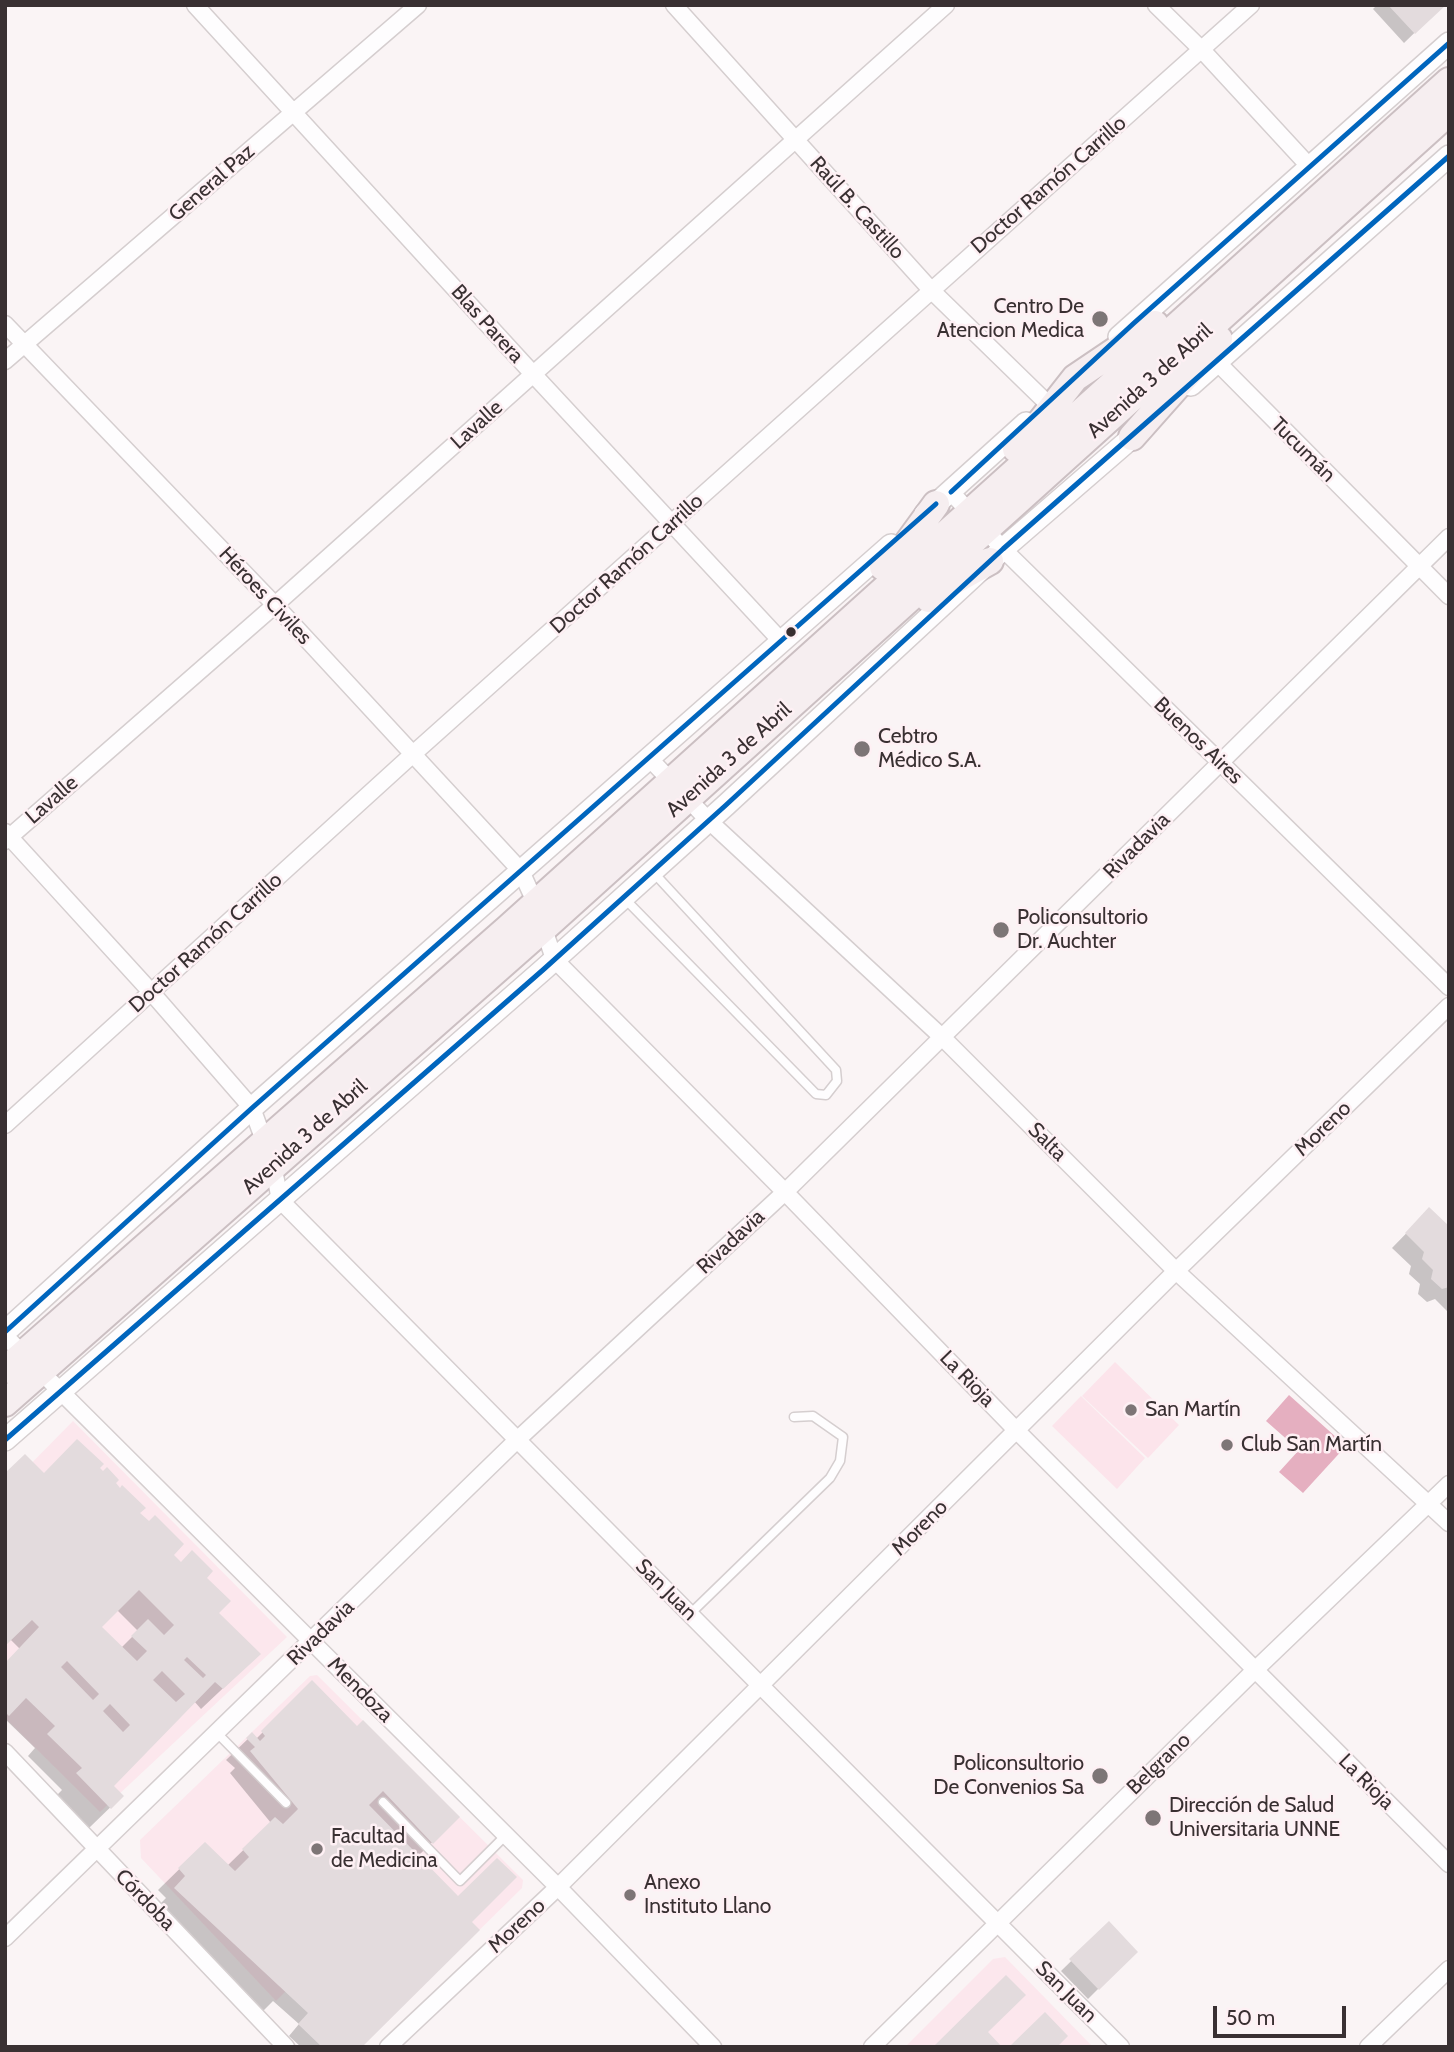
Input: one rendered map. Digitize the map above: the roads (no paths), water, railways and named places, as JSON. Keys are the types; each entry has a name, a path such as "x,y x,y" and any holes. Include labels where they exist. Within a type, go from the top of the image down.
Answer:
{"highway":[{"path":"759,717 833,615 904,548 960,508 1027,439 1075,378 1144,333 1187,332 1346,189 1449,82"},
{"path":"1132,437 1187,332 1346,189 1449,112"},
{"name":"Avenida 3 de Abril","path":"5,1403 16,1353 535,902 679,788 759,717 960,508 1187,332"},
{"path":"759,717 859,656 943,587 996,555"},
{"name":"Avenida 3 de Abril","path":"16,1353 273,1165 544,928 679,788"}],"main road":[{"name":"Avenida 3 de Abril","path":"1187,332 1309,166 1449,43"},
{"name":"Avenida 3 de Abril","path":"1187,332 1449,156"},
{"name":"Avenida 3 de Abril","path":"16,1353 252,1108 782,642 960,508 1047,403 1075,378"},
{"name":"Avenida 3 de Abril","path":"5,1440 623,897 996,555 1132,437"}],"street":[{"name":"Blas Parera","path":"195,5 782,642"},
{"name":"General Paz","path":"5,361 418,5"},
{"name":"Raúl B. Castillo","path":"674,5 931,290 1047,403"},
{"name":"Lavalle","path":"7,837 275,605 946,5"},
{"path":"1156,5 1202,50 1309,166"},
{"name":"Doctor Ramón Carrillo","path":"5,1125 413,754 1251,5"},
{"path":"1429,61 1449,82"},
{"name":"Héroes Civiles","path":"5,324 275,605 521,871"},
{"name":"Tucumán","path":"1187,332 1449,596"},
{"name":"Buenos Aires","path":"960,508 996,555 1221,763 1449,987"},
{"name":"Rivadavia","path":"5,1938 517,1440 785,1192 1449,537"},
{"name":"Salta","path":"649,758 708,820 943,1038 1176,1271 1449,1522"},
{"path":"7,837 152,993 252,1108 273,1165 280,1200"},
{"name":"La Rioja","path":"521,871 554,958 1017,1431 1449,1864"},
{"name":"Moreno","path":"388,2047 558,1887 1176,1271 1449,1006"},
{"name":"San Juan","path":"280,1200 1121,2047"},
{"name":"Mendoza","path":"16,1353 61,1391 558,1887 713,2047"},
{"name":"Belgrano","path":"872,2047 1255,1670 1449,1484"},
{"name":"Córdoba","path":"5,1752 286,2047"},
{"path":"1368,2047 1449,1969"}],"lane":[{"path":"623,897 816,1094 826,1095 837,1081 836,1070 652,871"},
{"path":"690,1614 830,1478 840,1461 843,1437 813,1416 794,1417"},
{"path":"217,1733 286,1803"},
{"path":"383,1802 460,1881 506,1835"}],"place":[{"name":"Centro De Atencion Medica","path":"1100,319"},
{"name":"Cebtro Médico S.A.","path":"862,749"},
{"name":"Policonsultorio Dr. Auchter","path":"1001,930"},
{"name":"San Martín","path":"1131,1410"},
{"name":"Club San Martín","path":"1227,1445"},
{"name":"Policonsultorio De Convenios Sa","path":"1100,1776"},
{"name":"Dirección de Salud Universitaria UNNE","path":"1153,1818"},
{"name":"Facultad de Medicina","path":"317,1849"},
{"name":"Anexo Instituto Llano","path":"630,1895"}]}
